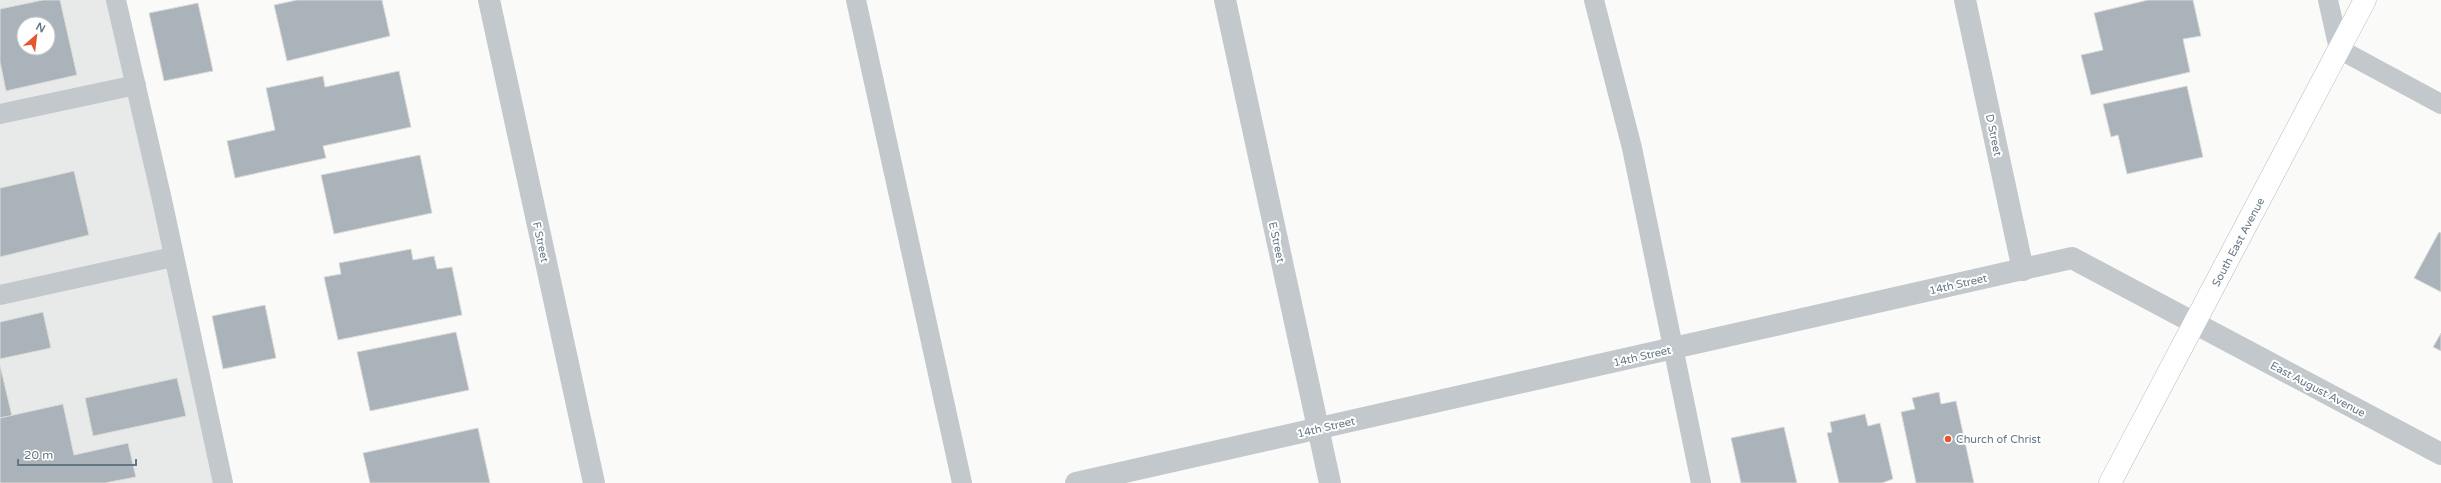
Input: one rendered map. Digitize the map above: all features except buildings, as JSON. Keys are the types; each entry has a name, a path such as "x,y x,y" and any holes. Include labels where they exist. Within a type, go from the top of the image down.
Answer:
{"street":[{"name":"F Street","path":"489,0 594,483"},
{"name":"E Street","path":"1225,0 1330,483"},
{"name":"D Street","path":"1965,0 2023,270"},
{"name":"South East Avenue","path":"2110,483 2365,0"},
{"name":"14th Street","path":"1076,483 2072,258 2195,323"},
{"name":"East August Avenue","path":"2195,323 2441,454"}],"lane":[{"path":"116,0 223,483"},
{"path":"856,0 962,483"},
{"path":"1594,0 1632,148 1672,349 1701,483"},
{"path":"2328,0 2339,49 2441,104"},
{"path":"0,114 136,85"},
{"path":"0,295 173,258"}],"shaded area":[{"path":"0,0 116,0 223,483 109,483 121,480 105,483 0,483"}],"place":[{"name":"Church of Christ","path":"1948,439"}]}
